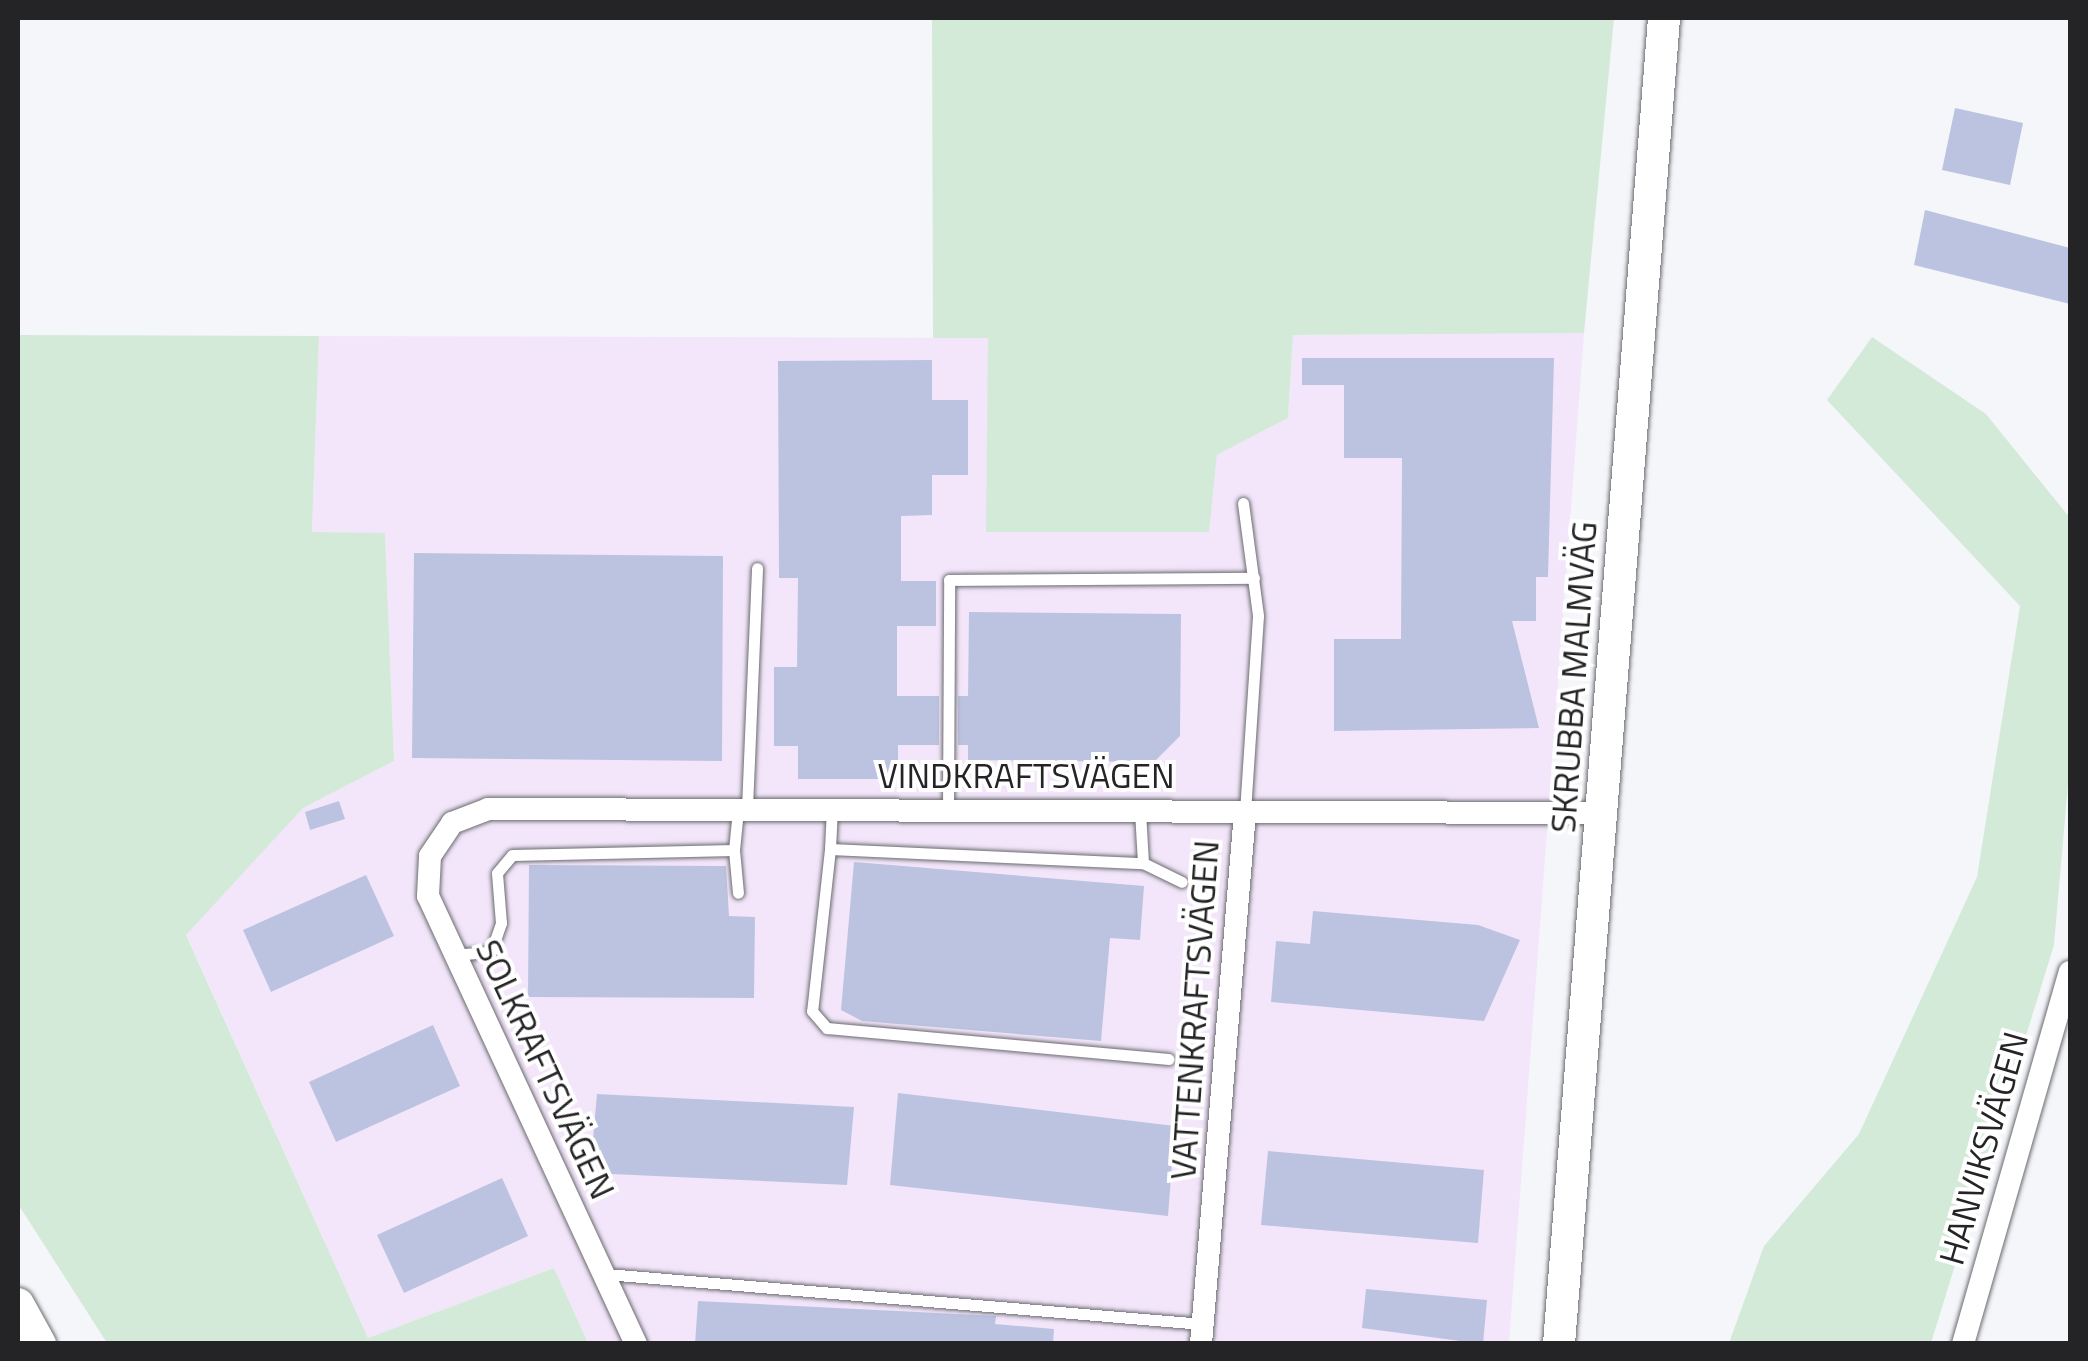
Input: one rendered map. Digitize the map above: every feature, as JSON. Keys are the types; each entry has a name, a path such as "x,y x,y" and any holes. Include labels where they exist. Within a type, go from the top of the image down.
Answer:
{"street":[{"name":"SKRUBBA MALMVÄG","path":"1559,1344 1664,18"},
{"name":"VINDKRAFTSVÄGEN","path":"452,823 488,809 1602,813"},
{"name":"VATTENKRAFTSVÄGEN","path":"1202,1334 1245,812"},
{"name":"SOLKRAFTSVÄGEN","path":"452,823 426,873 453,955 636,1344"},
{"name":"HANVIKSVÄGEN","path":"1963,1344 2070,972"},
{"path":"18,1304 40,1344"},
{"path":"18,1321 32,1344"}],"lane":[{"name":"VATTENKRAFTSVÄGEN","path":"1243,503 1254,578 1245,812"},
{"path":"738,893 734,850 743,808 758,568"},
{"path":"948,809 949,580 1254,578"},
{"path":"832,808 812,1011 827,1028 1168,1059"},
{"path":"1140,811 1142,863"},
{"path":"830,849 1142,863 1182,882"},
{"path":"453,955 490,952 500,923 497,873 512,855 734,850"},
{"path":"606,1274 1202,1334"}],"shaded area":[{"path":"1584,333 1509,1343 588,1343 554,1268 368,1338 186,934 303,808 394,761 385,534 312,533 319,336 988,338 1209,531 1217,455 1288,418 1293,335"}],"green space":[{"path":"932,18 1614,18 1584,333 1293,335 1288,418 1217,455 1209,532 986,532 988,338 933,338"},
{"path":"18,335 319,336 312,532 385,533 394,761 303,808 186,935 368,1338 554,1268 588,1343 107,1343 18,1204"},
{"path":"1872,337 1986,414 2070,518 2070,761 2054,945 1931,1343 1729,1343 1764,1246 1859,1134 1977,877 2020,606 1827,400"}],"building":[{"path":"1955,108 2023,123 2010,185 1942,170"},
{"path":"1925,210 2070,248 2070,304 1914,265"},
{"path":"1302,358 1554,358 1548,577 1536,577 1536,621 1512,621 1539,728 1334,731 1334,639 1401,639 1402,458 1344,458 1344,385 1302,385"},
{"path":"932,360 932,400 968,400 968,475 932,475 932,515 901,516 901,581 936,581 936,626 897,626 897,696 939,696 939,745 898,745 898,779 798,779 798,746 774,746 774,667 797,667 798,578 779,578 778,361"},
{"path":"414,553 723,556 722,761 412,758"},
{"path":"969,612 1181,614 1180,736 1154,762 968,760 968,745 958,745 958,696 968,696"},
{"path":"339,801 345,819 310,830 305,812"},
{"path":"854,862 1144,886 1140,940 1110,938 1101,1041 862,1021 841,1010"},
{"path":"529,865 726,866 729,916 755,917 754,998 528,997"},
{"path":"366,875 394,936 271,992 243,930"},
{"path":"1313,911 1478,925 1520,940 1484,1021 1271,1002 1276,941 1310,944"},
{"path":"433,1025 460,1086 336,1142 309,1082"},
{"path":"898,1093 1175,1126 1168,1216 890,1185"},
{"path":"597,1094 854,1107 847,1185 590,1173"},
{"path":"1268,1151 1484,1170 1478,1243 1261,1225"},
{"path":"502,1178 528,1236 404,1293 377,1235"},
{"path":"1366,1289 1487,1300 1483,1344 1362,1328"},
{"path":"698,1301 996,1316 995,1324 1054,1329 1053,1344 695,1344"}]}
